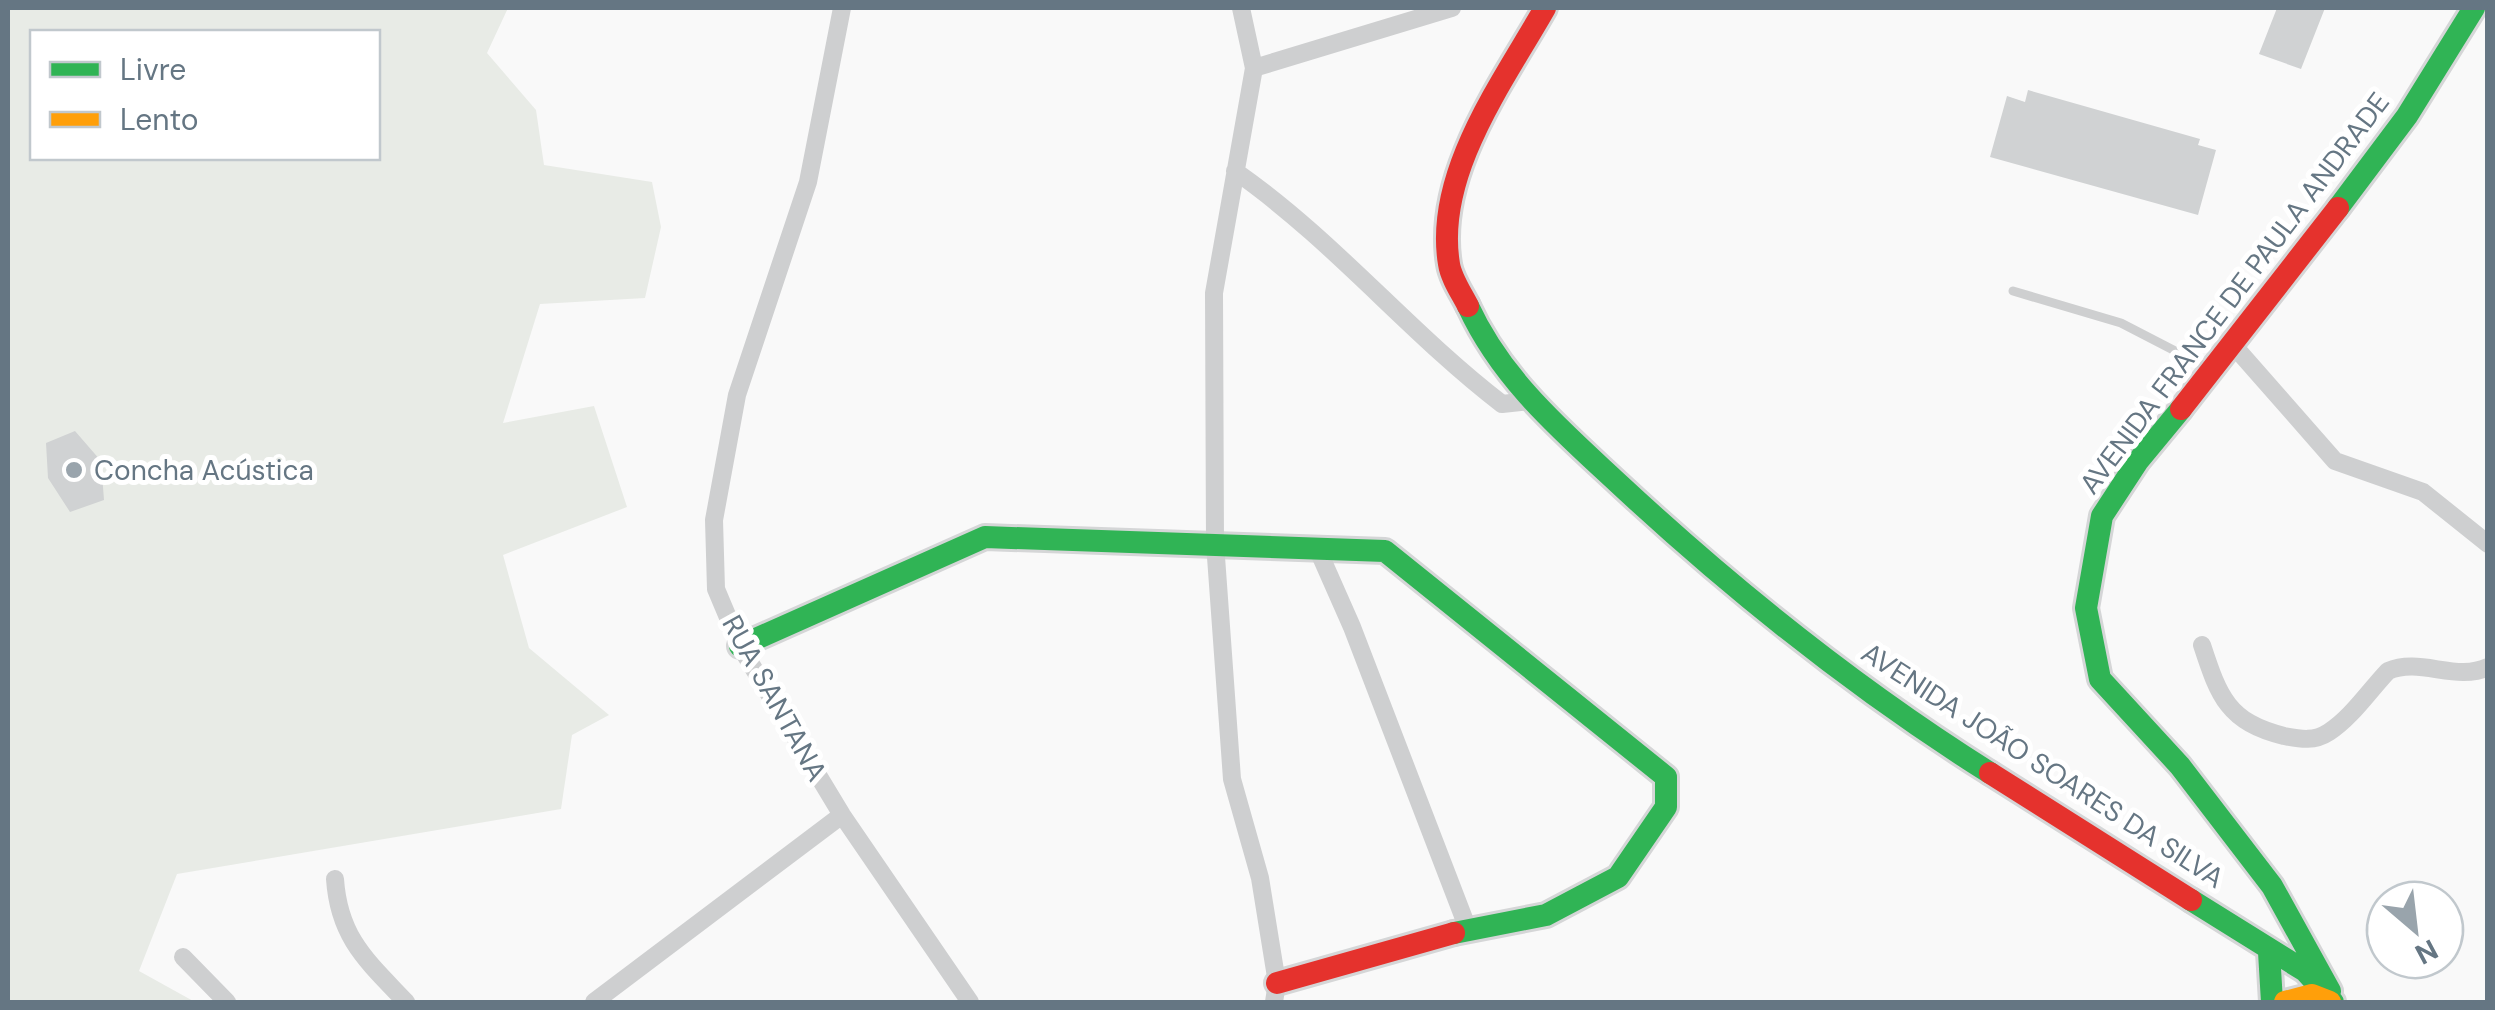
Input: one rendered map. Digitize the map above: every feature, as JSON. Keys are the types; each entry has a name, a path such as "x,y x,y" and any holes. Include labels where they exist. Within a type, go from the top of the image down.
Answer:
{"street":[{"name":"RUA SANTANA","path":"842,8 808,182 737,395 714,520 716,590 740,646 842,815 970,1002"},
{"path":"740,646 985,537 1215,543 1384,551 1666,778 1666,808 1618,877 1546,915 1468,929 1275,993 1260,878 1232,780 1215,543 1214,293 1254,68 1240,8"},
{"path":"1254,68 1452,8"},
{"name":"AVENIDA FRANCE DE PAULA ANDRADE","path":"2333,1002 2272,886 2180,766 2100,678 2086,608 2102,516 2138,461 2234,346 2407,116 2474,8"},
{"name":"AVENIDA JOÃO SOARES DA SILVA","path":"1545,10 1466,146 1452,199 1449,265 1479,330 1529,401 1680,541 1855,680 1974,763 2304,971 2333,1002"},
{"path":"1235,171 1296,214 1461,373 1502,404 1529,401"},
{"path":"2234,346 2335,461 2423,492 2488,544"},
{"path":"1318,550 1352,627 1468,929"},
{"path":"2202,645 2210,670 2242,721 2303,740 2328,733 2388,671 2400,666 2472,673 2488,667"},
{"path":"594,1002 842,815"},
{"path":"335,879 338,916 367,961 406,1002"},
{"path":"2272,1002 2269,952 2283,945 2291,922"},
{"path":"183,958 227,1002"},
{"path":"2285,1002 2312,995 2333,1002"}],"lane":[{"path":"2013,291 2121,323 2212,370"}],"shaded area":[{"path":"8,8 508,8 487,53 536,110 544,165 652,182 661,227 645,298 540,304 503,423 594,406 627,507 503,555 529,648 609,715 572,735 561,809 177,874 139,971 195,1002 8,1002"}],"building":[{"path":"2277,8 2325,8 2301,69 2259,54"},
{"path":"2028,90 2200,139 2198,145 2216,150 2198,215 1990,157 2007,96 2025,102"},
{"name":"Concha Acústica","path":"75,431 101,461 104,500 70,512 48,478 46,443"}],"traffic: fast":[{"path":"2338,208 2407,116 2474,8"},
{"path":"1468,306 1515,381 1662,523 1845,673 1990,773"},
{"path":"2181,409 2138,461 2102,516 2086,608 2100,679 2180,766 2272,886 2330,991"},
{"path":"740,646 985,537 1385,551 1666,777 1666,807 1618,877 1546,915 1454,933"},
{"path":"2191,900 2305,971 2333,1002"},
{"path":"2269,952 2272,1002"}],"traffic: slow":[{"path":"2285,1002 2312,995 2330,1002"}],"traffic: jam":[{"path":"1468,306 1449,264 1447,230 1452,196 1476,130 1545,8"},
{"path":"2181,409 2338,208"},
{"path":"1990,773 2191,900"},
{"path":"1277,983 1454,933"}],"place":[{"name":"Concha Acústica","path":"74,470"}]}
